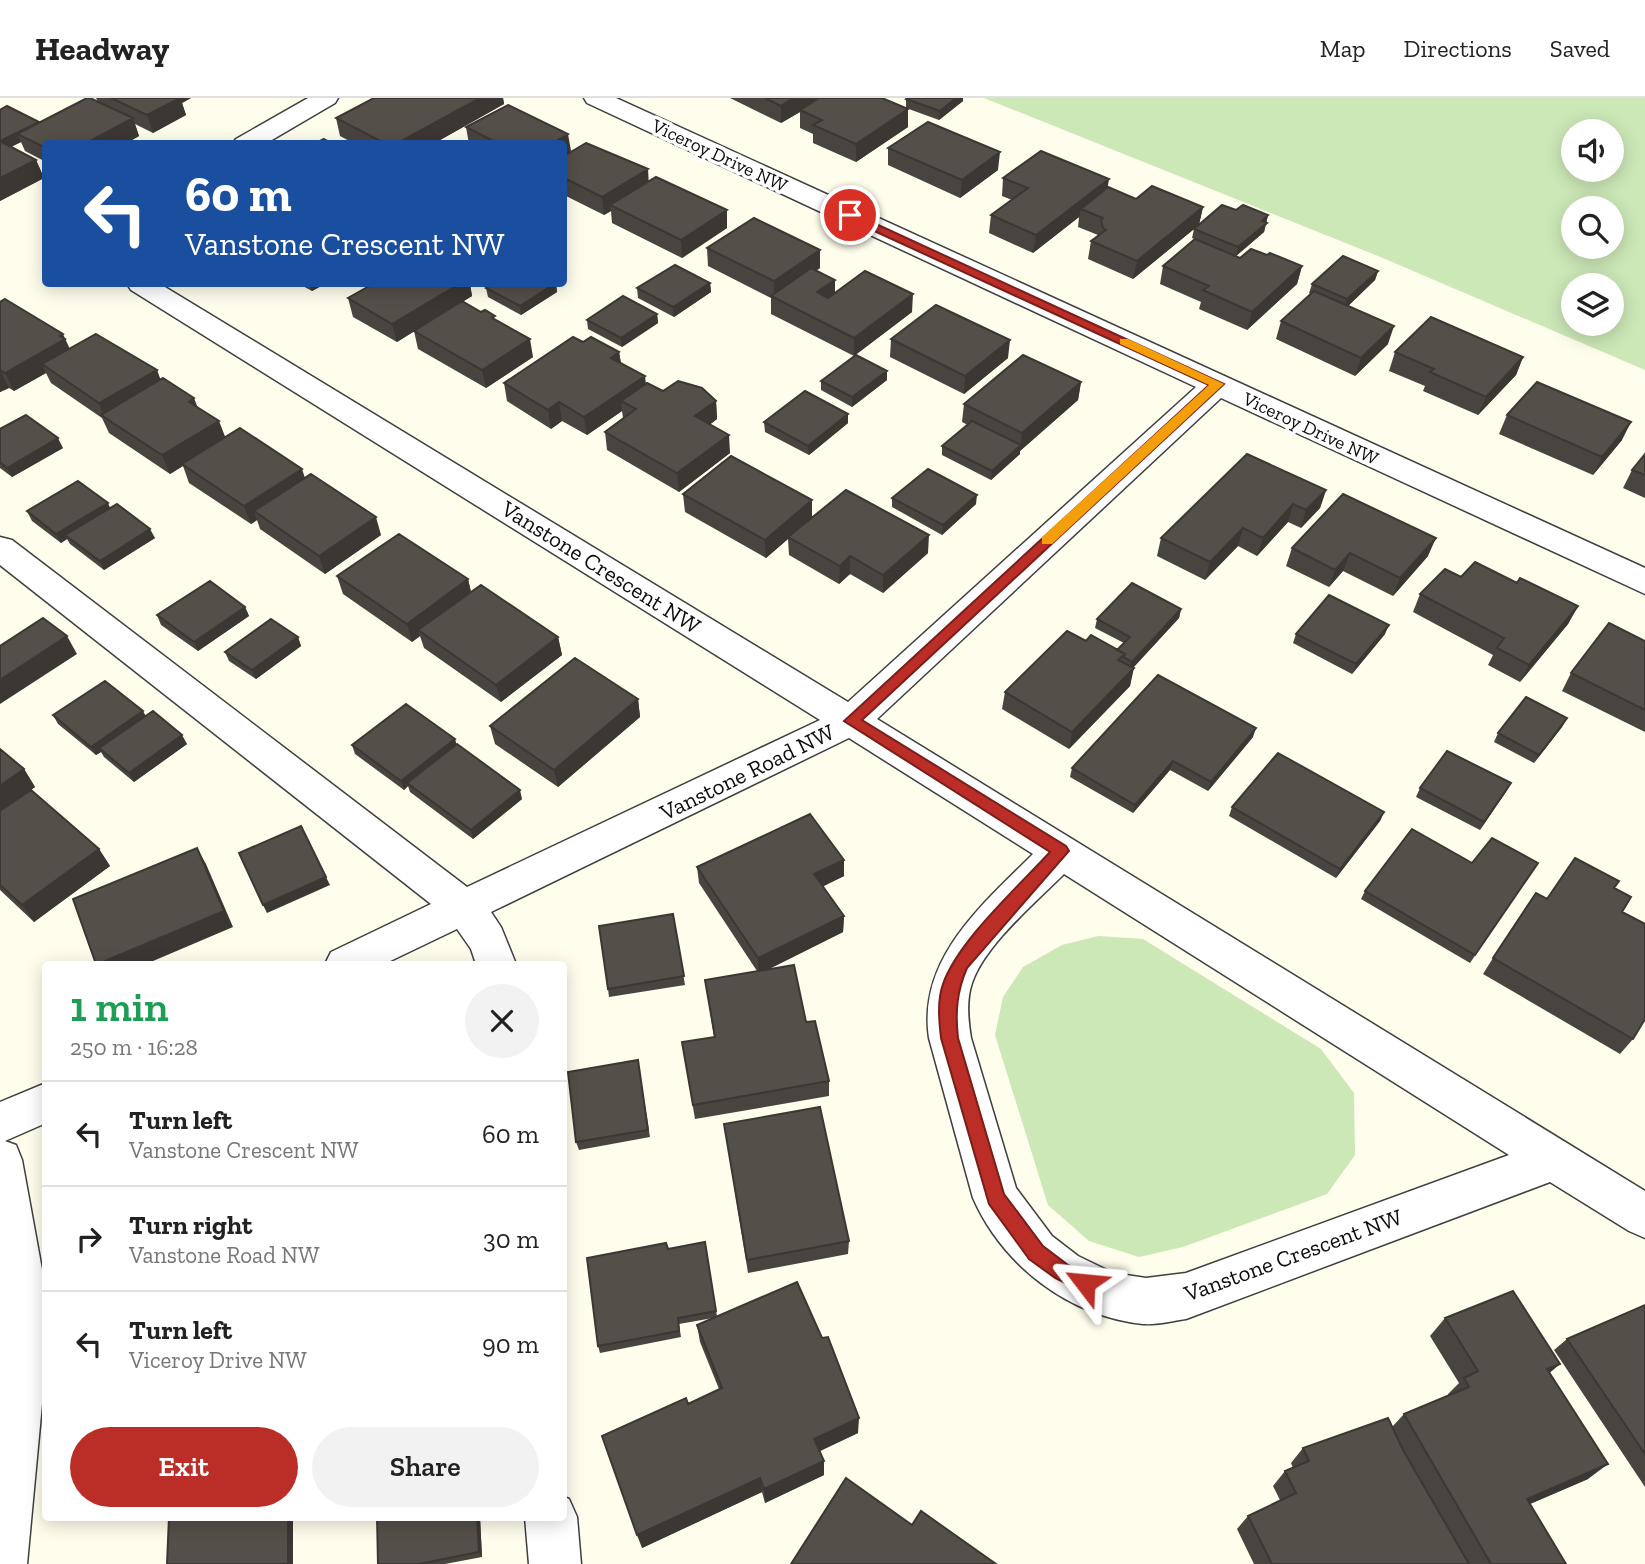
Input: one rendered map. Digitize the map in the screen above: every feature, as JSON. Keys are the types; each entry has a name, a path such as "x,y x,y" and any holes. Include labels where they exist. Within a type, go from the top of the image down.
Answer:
{"street":[{"path":"252,140 326,98"},
{"name":"Viceroy Drive NW","path":"596,98 1645,582"},
{"name":"Vanstone Crescent NW","path":"146,287 1061,851 1645,1216"},
{"name":"Vanstone Road NW","path":"352,961 465,909 851,721 1217,384"},
{"path":"0,548 432,881 465,909 487,943 495,961"},
{"name":"Vanstone Crescent NW","path":"1061,851 961,963 951,986 947,1015 950,1038 996,1198 1036,1252 1062,1272 1109,1295 1146,1301 1186,1296 1553,1160"},
{"path":"0,1123 42,1104"},
{"path":"0,1160 22,1286 18,1404 1,1564"},
{"path":"551,1521 555,1564"}],"green space":[{"path":"984,98 1645,98 1645,370 1565,336 1624,336 1624,273 1561,273 1561,334 1378,256"},
{"path":"1098,936 1143,939 1321,1049 1354,1093 1355,1155 1327,1194 1183,1247 1139,1257 1089,1241 1048,1205 995,1035 1003,997 1023,967 1062,945"}],"building":[{"path":"87,98 133,118 92,140 42,140 42,146 17,134"},
{"path":"111,98 180,98 147,115"},
{"path":"374,98 480,98 403,140 378,140 336,118"},
{"path":"765,98 793,98 781,106"},
{"path":"819,98 882,98 908,109 856,144 813,125 822,120 800,110"},
{"path":"907,98 956,98 940,111"},
{"path":"508,105 568,134 558,140 491,140 466,127"},
{"path":"7,106 39,122 0,141 0,110"},
{"path":"928,122 1000,152 962,180 888,148"},
{"path":"0,141 36,160 0,178"},
{"path":"586,143 648,169 602,197 567,180 567,154"},
{"path":"1041,151 1109,179 1036,235 991,215 1028,188 1003,178"},
{"path":"656,177 727,210 681,240 610,205"},
{"path":"1152,186 1203,207 1137,261 1091,241 1106,230 1101,220 1103,218 1081,209 1108,187 1136,199"},
{"path":"1222,205 1236,210 1243,205 1268,215 1262,221 1267,223 1238,247 1194,229"},
{"path":"754,218 820,250 774,281 707,248"},
{"path":"1195,239 1240,258 1251,249 1267,255 1270,253 1302,266 1252,312 1203,290 1209,286 1163,266"},
{"path":"1343,256 1378,271 1347,299 1312,284"},
{"path":"675,265 710,283 673,307 637,288"},
{"path":"811,268 835,280 817,292 828,298 865,271 913,294 854,338 771,296"},
{"path":"368,287 454,287 392,324 348,298"},
{"path":"488,287 549,287 520,306"},
{"path":"1314,291 1394,326 1361,358 1281,321"},
{"path":"623,296 657,314 621,338 587,320"},
{"path":"5,299 63,334 60,336 65,339 5,373 0,370 0,302"},
{"path":"462,301 481,312 485,310 495,316 492,318 530,339 482,370 414,331"},
{"path":"936,305 1010,340 965,376 891,339"},
{"path":"1431,317 1523,357 1486,397 1430,372 1434,369 1395,352"},
{"path":"96,334 157,370 99,403 42,364"},
{"path":"573,337 583,342 591,337 619,352 611,358 645,376 584,417 559,402 548,410 504,383"},
{"path":"856,355 887,371 852,397 821,381"},
{"path":"1023,355 1081,382 1022,433 964,404"},
{"path":"163,378 194,398 189,402 219,421 162,455 101,415"},
{"path":"678,381 702,388 716,401 695,416 729,435 677,473 605,432 636,409 621,401 647,383 663,391"},
{"path":"1537,382 1631,422 1602,457 1507,415"},
{"path":"805,391 848,414 808,446 764,422"},
{"path":"26,415 58,438 7,468 0,462 0,429"},
{"path":"972,421 1021,445 992,471 942,446"},
{"path":"240,428 302,469 244,506 182,464"},
{"path":"1247,454 1326,490 1306,510 1293,504 1263,538 1243,528 1210,562 1161,538"},
{"path":"1645,454 1645,475 1632,470"},
{"path":"731,456 812,500 765,540 683,494"},
{"path":"928,469 977,495 943,525 892,498"},
{"path":"311,474 376,517 319,556 254,511"},
{"path":"78,481 108,503 56,534 27,511"},
{"path":"846,490 929,535 883,575 850,556 840,566 788,537"},
{"path":"1343,494 1436,538 1400,578 1350,553 1335,570 1292,548"},
{"path":"117,504 150,529 100,561 65,535"},
{"path":"399,534 468,579 407,624 337,576"},
{"path":"1475,562 1517,583 1520,578 1578,606 1529,665 1497,648 1504,638 1420,594 1445,569 1461,577"},
{"path":"210,581 245,607 194,642 157,615"},
{"path":"1132,583 1181,609 1132,662 1117,650 1130,637 1097,619"},
{"path":"481,585 558,637 496,685 418,630"},
{"path":"1329,595 1389,625 1356,664 1296,634"},
{"path":"43,618 67,636 0,680 0,646"},
{"path":"271,619 298,637 252,670 225,652"},
{"path":"1609,623 1645,641 1645,710 1571,673"},
{"path":"1067,631 1086,641 1091,635 1125,654 1118,660 1134,668 1072,732 1005,692"},
{"path":"575,658 638,699 554,770 490,726"},
{"path":"1158,675 1256,728 1211,782 1173,761 1135,805 1072,768"},
{"path":"105,681 143,711 91,747 53,715"},
{"path":"1526,697 1567,718 1539,755 1498,733"},
{"path":"406,704 455,739 401,781 352,745"},
{"path":"153,711 182,735 129,773 99,748"},
{"path":"457,744 520,790 471,830 407,783"},
{"path":"0,749 24,769 0,786"},
{"path":"1447,751 1511,783 1484,822 1420,788"},
{"path":"1278,753 1384,812 1340,869 1232,807"},
{"path":"31,790 99,849 22,905 0,885 0,811"},
{"path":"810,814 844,860 814,874 844,916 758,958 697,867"},
{"path":"301,826 326,877 263,905 239,853"},
{"path":"1412,829 1472,863 1492,838 1538,863 1475,955 1365,891"},
{"path":"197,848 224,911 105,961 95,961 73,899"},
{"path":"1575,858 1619,881 1614,888 1631,897 1622,912 1645,924 1645,1019 1633,1039 1493,958 1536,893 1547,899"},
{"path":"673,914 684,976 608,989 599,926"},
{"path":"794,965 806,1022 815,1021 829,1081 693,1105 682,1042 715,1037 705,980"},
{"path":"638,1060 648,1130 576,1142 568,1072"},
{"path":"820,1107 849,1241 747,1260 724,1124"},
{"path":"705,1242 716,1311 678,1318 679,1331 598,1346 587,1258 666,1243 668,1249"},
{"path":"797,1282 822,1338 828,1337 859,1418 814,1439 824,1461 764,1489 760,1478 637,1535 602,1436 686,1398 688,1404 722,1388 697,1325"},
{"path":"1513,1291 1560,1364 1547,1369 1608,1464 1527,1499 1566,1564 1491,1564 1404,1414 1469,1387 1464,1378 1478,1371 1445,1318"},
{"path":"1645,1305 1645,1454 1567,1339"},
{"path":"1388,1418 1403,1450 1469,1564 1272,1564 1248,1516 1296,1493 1285,1471 1309,1461 1303,1448"},
{"path":"846,1478 912,1525 921,1511 996,1564 791,1564"},
{"path":"169,1521 288,1521 288,1564 167,1564"},
{"path":"377,1521 477,1521 479,1552 419,1564 378,1564"}],"slow traffic":[{"path":"1047,540 1217,384 1124,341"}],"route":[{"path":"850,215 1217,384 851,721 1061,851 975,944 961,963 951,986 947,1015 950,1038 996,1198 1017,1231 1036,1252 1062,1272 1085,1283"}]}
